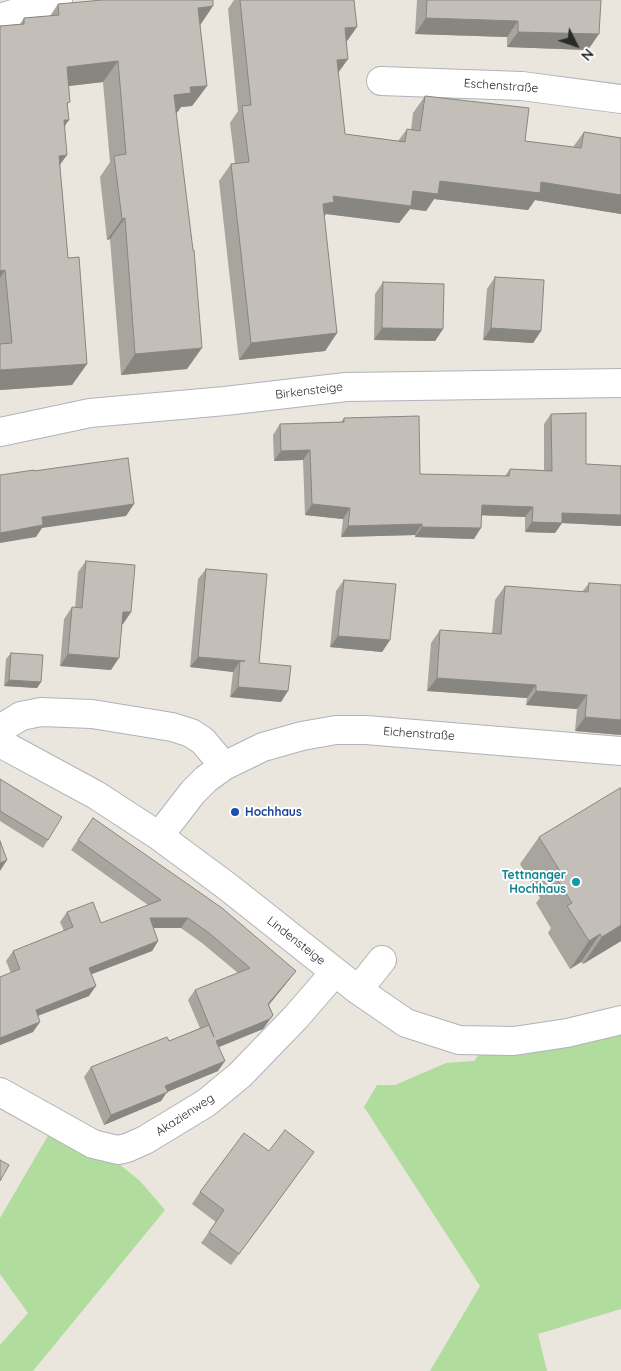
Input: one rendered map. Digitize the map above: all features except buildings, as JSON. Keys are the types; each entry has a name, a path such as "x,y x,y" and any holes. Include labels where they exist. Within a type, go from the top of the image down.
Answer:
{"street":[{"path":"0,18 58,0"},
{"name":"Eschenstraße","path":"381,81 522,86 621,99"},
{"name":"Birkensteige","path":"0,432 90,413 225,401 346,387 621,383"},
{"path":"0,730 21,716 41,712 92,714 163,726 191,733 203,740 224,766"},
{"name":"Eichenstraße","path":"159,836 193,792 206,779 224,766 263,747 302,736 336,730 366,730 621,750"},
{"name":"Lindensteige","path":"0,743 96,795 159,836 228,887 358,990 406,1023 459,1040 514,1041 567,1033 621,1020"},
{"path":"358,990 382,960"},
{"name":"Akazienweg","path":"0,1092 93,1144 118,1150 127,1148 145,1140 206,1103 240,1075 296,1017 335,972"}],"green space":[{"path":"621,1032 621,1309 538,1334 547,1371 430,1371 480,1286 364,1107 377,1085 395,1085 446,1063 474,1061 481,1052 526,1054"},
{"path":"56,1122 93,1143 140,1181 165,1210 33,1371 0,1371 0,1345 28,1313 0,1274 0,1218"}],"place":[{"name":"Hochhaus","path":"235,812"},
{"name":"Tettnanger Hochhaus","path":"576,882"}]}
